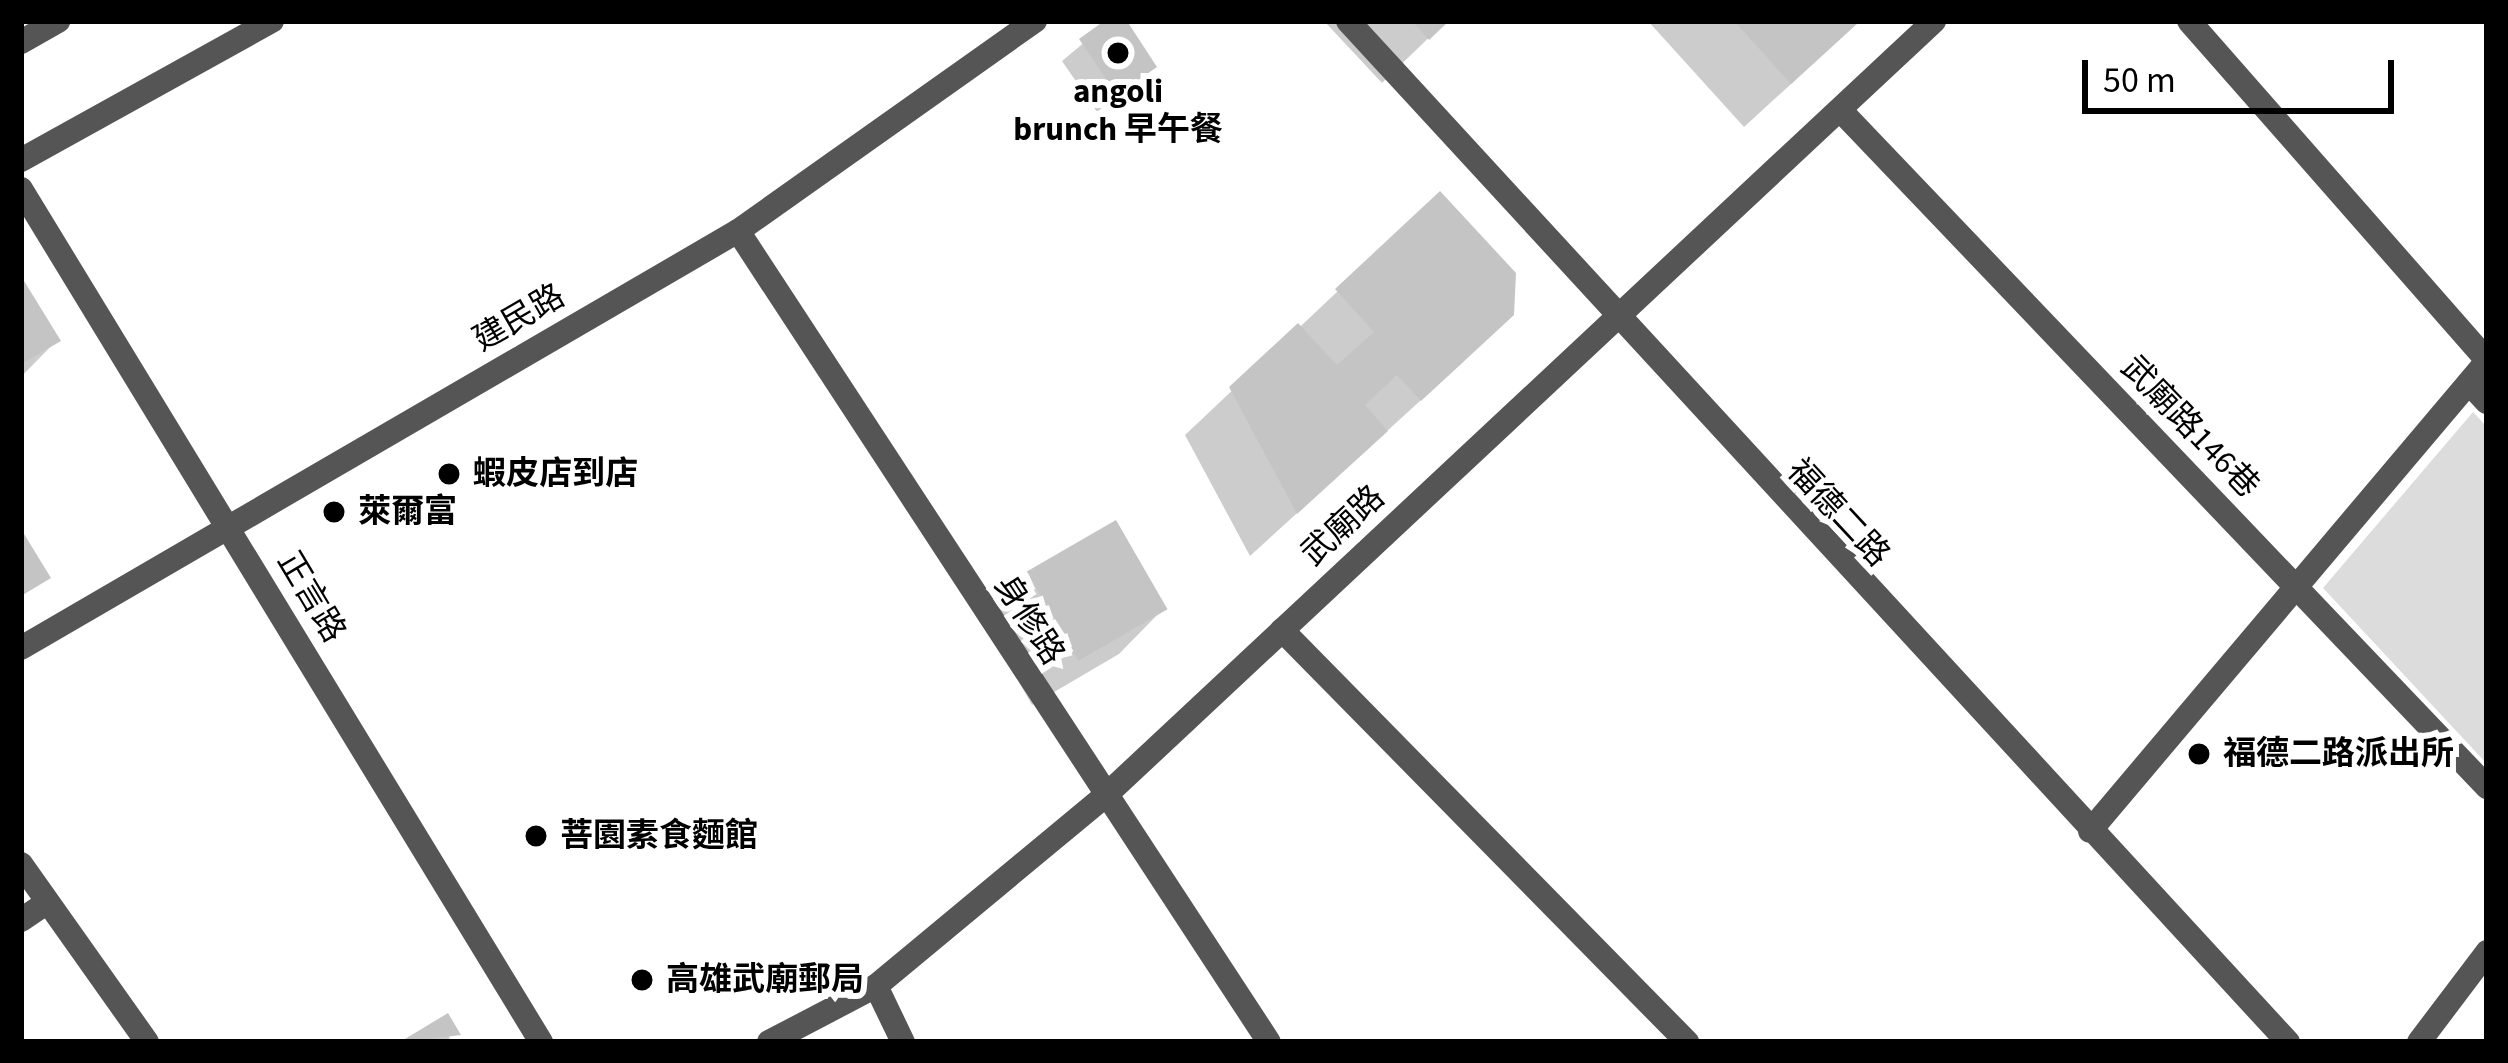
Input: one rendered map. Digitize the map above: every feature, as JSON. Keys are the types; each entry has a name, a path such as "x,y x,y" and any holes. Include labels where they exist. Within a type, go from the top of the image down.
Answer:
{"street":[{"path":"21,42 58,21"},
{"path":"21,160 272,21"},
{"name":"建民路","path":"21,648 738,231 1035,21"},
{"name":"福德二路","path":"1348,21 1612,318 2288,1042"},
{"name":"武廟路","path":"769,1042 876,986 1105,796 1612,318 1844,114 1934,21"},
{"path":"2090,831 2487,360 2189,21"},
{"name":"武廟路146巷","path":"1844,114 2487,787"},
{"name":"正言路","path":"21,189 541,1042"},
{"name":"身修路","path":"738,231 1269,1042"},
{"path":"2469,383 2487,402"},
{"path":"1282,630 1687,1042"},
{"path":"21,864 147,1042"},
{"path":"21,920 48,902"},
{"path":"2419,1042 2487,952"},
{"path":"876,986 903,1042"}],"shaded area":[{"path":"2473,412 2487,427 2487,764 2323,588"}],"building":[{"name":"angoli brunch 早午餐","path":"1104,21 1127,21 1157,67 1117,95 1079,39"},
{"path":"1412,21 1449,21 1429,40"},
{"path":"1734,21 1860,21 1791,84"},
{"path":"1440,191 1516,273 1514,315 1421,401 1397,375 1365,405 1388,431 1297,514 1229,387 1298,323 1337,365 1374,332 1335,289"},
{"path":"21,276 61,341 21,364"},
{"path":"1116,520 1168,609 1078,661 1027,572"},
{"path":"21,529 51,578 21,596"},
{"path":"448,1013 461,1035 400,1042"}],"place":[{"name":"angoli brunch 早午餐","path":"1118,53"},
{"name":"蝦皮店到店","path":"449,474"},
{"name":"萊爾富","path":"334,512"},
{"name":"福德二路派出所","path":"2199,754"},
{"name":"菩園素食麵館","path":"536,836"},
{"name":"高雄武廟郵局","path":"642,980"}]}
